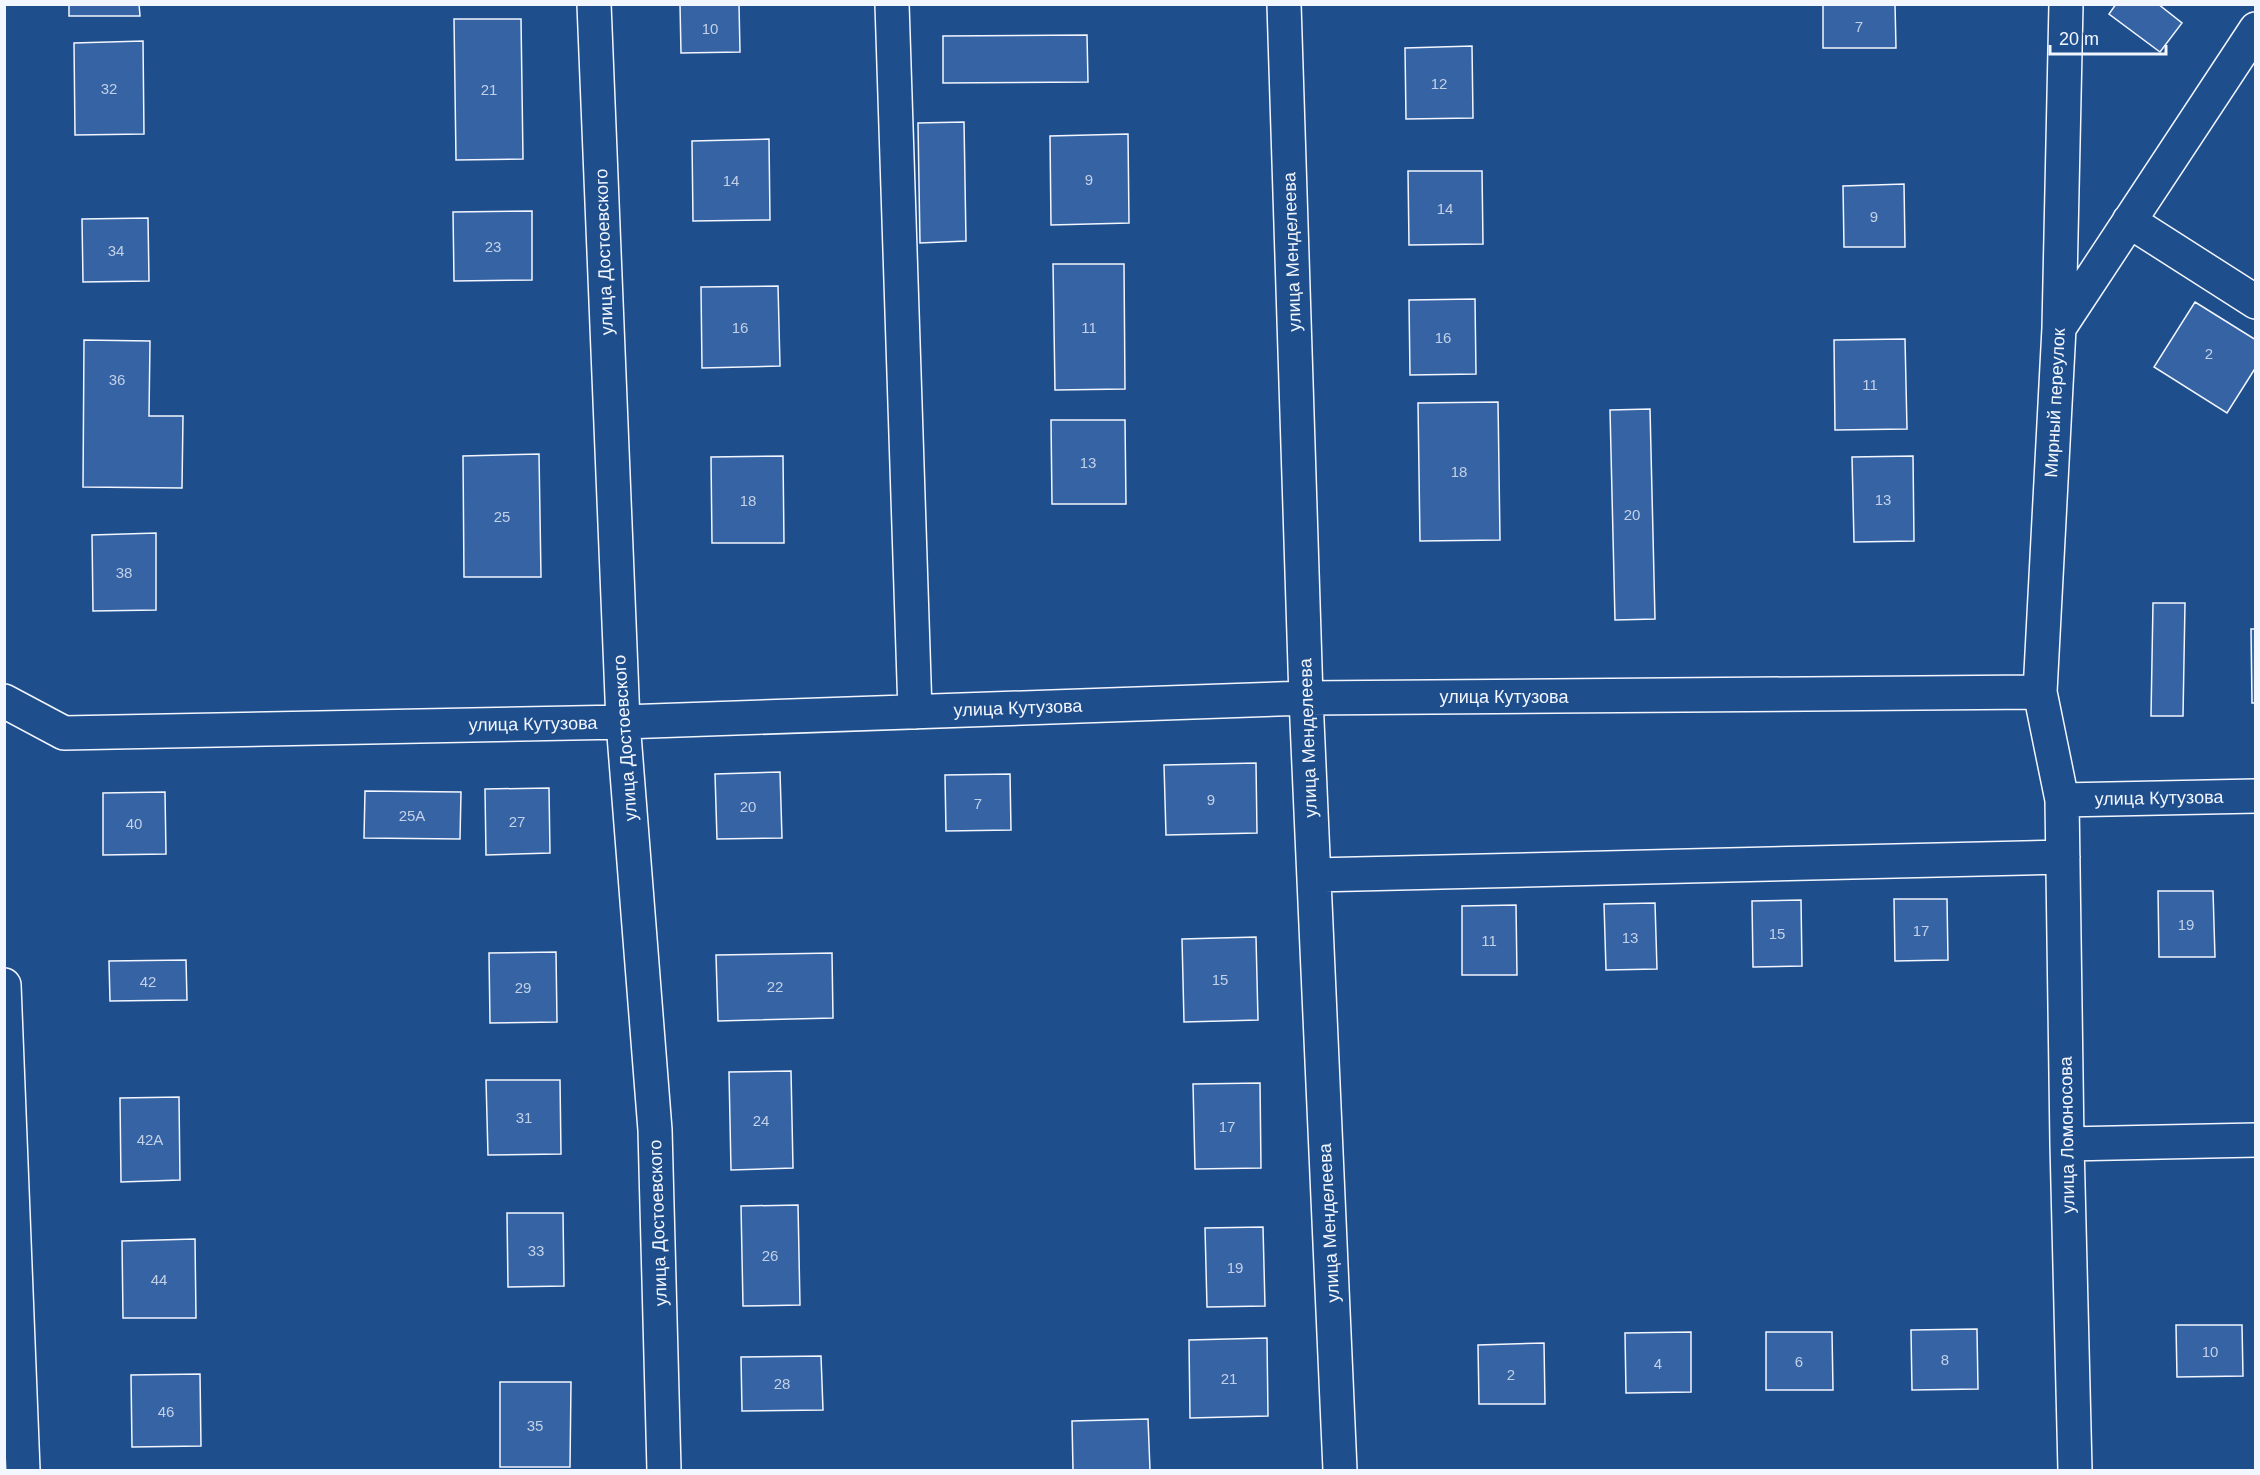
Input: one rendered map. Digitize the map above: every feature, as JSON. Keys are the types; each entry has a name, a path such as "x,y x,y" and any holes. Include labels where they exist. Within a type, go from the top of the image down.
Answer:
{"street":[{"name":"улица Достоевского","path":"594,4 623,722 655,1130 664,1470"},
{"path":"892,4 915,712"},
{"name":"улица Менделеева","path":"1284,4 1306,698 1340,1470"},
{"name":"Мирный переулок","path":"2062,800 2040,692 2059,328 2066,4"},
{"path":"2059,328 2256,29"},
{"path":"2129,221 2256,302"},
{"name":"улица Кутузова","path":"4,701 64,733 623,722 1306,698 2040,692"},
{"name":"улица Кутузова","path":"2062,800 2256,796"},
{"name":"улица Ломоносова","path":"2062,800 2075,1470"},
{"path":"1314,875 2063,856"},
{"path":"4,985 23,1470"},
{"path":"2067,1144 2256,1140"}],"building":[{"path":"69,4 139,4 140,16 69,16"},
{"path":"680,4 739,4 740,52 681,53"},
{"path":"1823,4 1895,4 1896,48 1823,48"},
{"path":"2116,4 2158,4 2182,23 2160,52 2109,14"},
{"path":"454,19 521,19 523,159 456,160"},
{"path":"1087,35 1088,82 943,83 943,36"},
{"path":"143,41 144,134 75,135 74,43"},
{"path":"1472,46 1473,118 1406,119 1405,48"},
{"path":"964,122 966,241 920,243 918,123"},
{"path":"1128,134 1129,223 1051,225 1050,136"},
{"path":"769,139 770,220 693,221 692,141"},
{"path":"1408,171 1482,171 1483,244 1409,245"},
{"path":"1904,184 1905,247 1844,247 1843,186"},
{"path":"532,211 532,280 454,281 453,212"},
{"path":"148,218 149,281 83,282 82,219"},
{"path":"1053,264 1124,264 1125,389 1055,390"},
{"path":"778,286 780,366 702,368 701,287"},
{"path":"1475,299 1476,374 1410,375 1409,300"},
{"path":"2195,302 2256,340 2256,367 2227,413 2154,367"},
{"path":"1905,339 1907,429 1835,430 1834,340"},
{"path":"84,340 150,341 149,416 183,416 182,488 83,487"},
{"path":"1498,402 1500,540 1420,541 1418,403"},
{"path":"1650,409 1655,619 1615,620 1610,410"},
{"path":"1051,420 1125,420 1126,504 1052,504"},
{"path":"539,454 541,577 464,577 463,456"},
{"path":"783,456 784,543 712,543 711,457"},
{"path":"1913,456 1914,541 1854,542 1852,457"},
{"path":"156,533 156,610 93,611 92,535"},
{"path":"2153,603 2185,603 2183,716 2151,716"},
{"path":"2251,629 2256,629 2256,703 2252,703"},
{"path":"1256,763 1257,833 1166,835 1164,765"},
{"path":"780,772 782,838 717,839 715,774"},
{"path":"1010,774 1011,830 946,831 945,775"},
{"path":"549,788 550,853 486,855 485,789"},
{"path":"365,791 461,792 460,839 364,838"},
{"path":"165,792 166,854 103,855 103,793"},
{"path":"2158,891 2213,891 2215,957 2159,957"},
{"path":"1894,899 1947,899 1948,960 1895,961"},
{"path":"1801,900 1802,966 1753,967 1752,901"},
{"path":"1655,903 1657,969 1606,970 1604,904"},
{"path":"1516,905 1517,975 1462,975 1462,906"},
{"path":"1256,937 1258,1020 1184,1022 1182,939"},
{"path":"556,952 557,1022 490,1023 489,953"},
{"path":"832,953 833,1018 718,1021 716,955"},
{"path":"186,960 187,1000 110,1001 109,961"},
{"path":"791,1071 793,1168 731,1170 729,1072"},
{"path":"486,1080 560,1080 561,1154 488,1155"},
{"path":"1260,1083 1261,1168 1195,1169 1193,1084"},
{"path":"179,1097 180,1180 121,1182 120,1098"},
{"path":"798,1205 800,1305 743,1306 741,1206"},
{"path":"507,1213 563,1213 564,1286 508,1287"},
{"path":"1263,1227 1265,1306 1207,1307 1205,1228"},
{"path":"195,1239 196,1318 123,1318 122,1241"},
{"path":"2176,1325 2242,1325 2243,1376 2177,1377"},
{"path":"1977,1329 1978,1389 1912,1390 1911,1330"},
{"path":"1691,1332 1691,1392 1626,1393 1625,1333"},
{"path":"1766,1332 1832,1332 1833,1390 1766,1390"},
{"path":"1267,1338 1268,1416 1190,1418 1189,1340"},
{"path":"1544,1343 1545,1404 1479,1404 1478,1345"},
{"path":"821,1356 823,1410 742,1411 741,1357"},
{"path":"200,1374 201,1446 132,1447 131,1375"},
{"path":"500,1382 571,1382 570,1467 500,1467"},
{"path":"1148,1419 1150,1470 1073,1470 1072,1421"}]}
